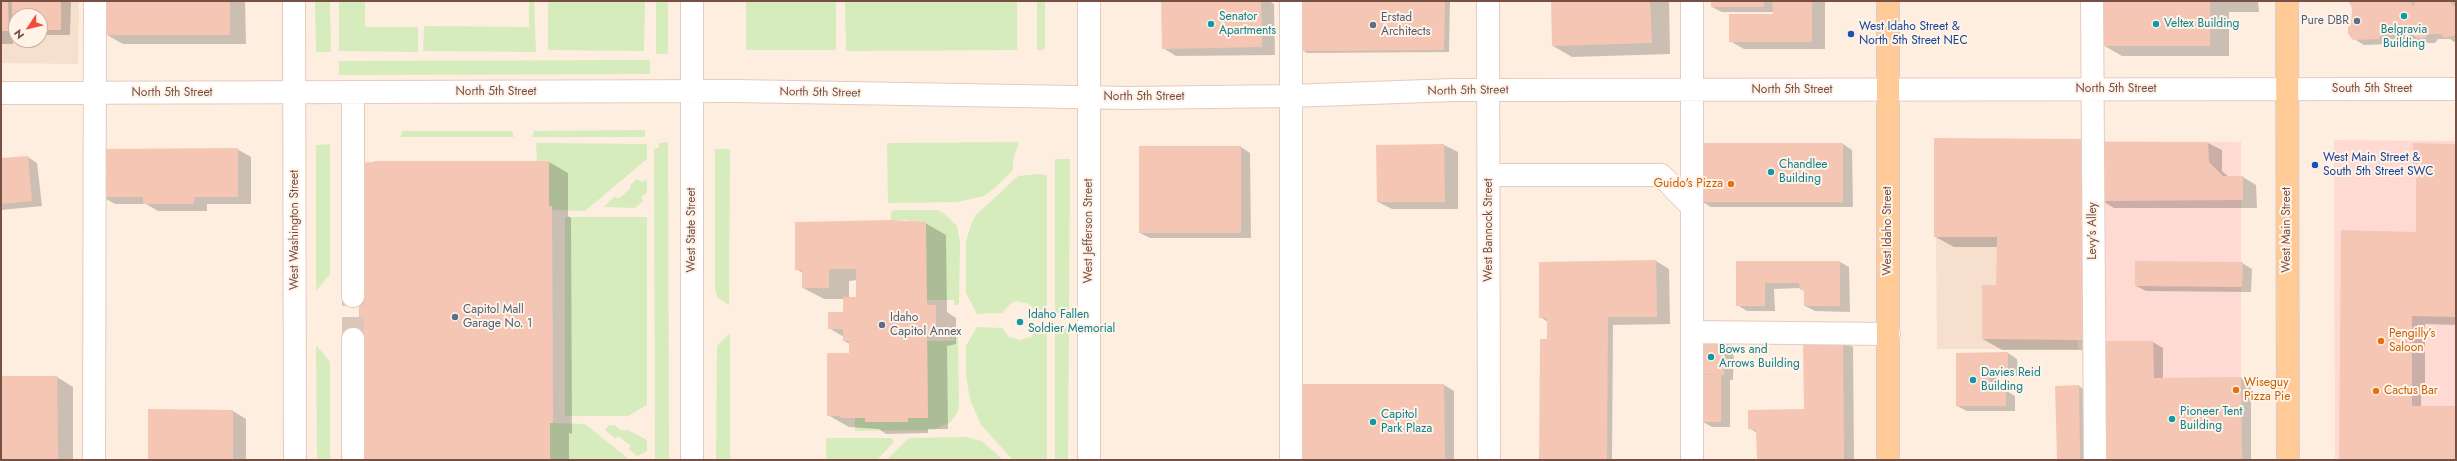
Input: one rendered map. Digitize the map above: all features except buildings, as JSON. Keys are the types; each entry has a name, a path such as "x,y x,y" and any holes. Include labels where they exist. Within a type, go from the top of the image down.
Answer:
{"main road":[{"name":"West Idaho Street","path":"1888,1 1888,460"},
{"name":"West Main Street","path":"2287,1 2288,460"}],"street":[{"path":"94,460 95,1"},
{"name":"West Washington Street","path":"294,1 295,460"},
{"name":"West State Street","path":"692,1 692,460"},
{"name":"West Jefferson Street","path":"1089,1 1089,460"},
{"path":"1290,460 1291,1"},
{"name":"West Bannock Street","path":"1488,1 1489,460"},
{"path":"1692,1 1692,460"},
{"name":"Levy's Alley","path":"2092,1 2091,90 2095,460"},
{"name":"North 5th Street","path":"1,93 692,92 1129,98 1488,91 2287,89"},
{"name":"South 5th Street","path":"2287,89 2456,89"},
{"path":"353,92 353,296"},
{"path":"1489,175 1661,175 1692,155"},
{"path":"1661,175 1692,207"},
{"path":"1692,332 1889,334"},
{"path":"353,339 353,460"}],"shaded area":[{"path":"1,1 79,1 78,64 1,63"},
{"path":"2334,140 2456,141 2456,460 2335,460"},
{"path":"2098,141 2241,142 2241,460 2097,460"},
{"path":"2079,142 2078,349 1937,349 1935,143"}],"green space":[{"path":"315,1 330,1 331,52 316,52"},
{"path":"339,1 365,1 365,27 418,27 418,52 339,51"},
{"path":"529,1 534,1 536,52 423,51 424,26 529,27"},
{"path":"548,1 645,1 644,51 548,50"},
{"path":"656,1 668,1 668,54 656,54"},
{"path":"746,1 836,1 836,50 746,50"},
{"path":"845,1 1017,1 1017,50 846,51"},
{"path":"1037,1 1045,1 1045,48 1043,50 1037,50"},
{"path":"650,60 650,74 339,75 339,61"},
{"path":"645,130 645,137 532,137 534,131"},
{"path":"403,131 512,131 514,137 400,137"},
{"path":"668,142 669,460 655,460 654,149 659,148 659,143"},
{"path":"1019,142 1013,160 1013,170 995,188 984,196 957,202 888,203 887,143"},
{"path":"536,143 647,144 647,159 585,211 552,210 552,206 549,206 549,161 537,161"},
{"path":"330,144 330,274 316,291 316,145"},
{"path":"715,149 730,149 729,305 718,298 715,290"},
{"path":"1055,159 1070,159 1069,313 1055,313"},
{"path":"1039,174 1047,175 1047,313 1038,313 1029,304 1016,301 1010,304 1002,313 977,314 966,293 966,241 972,222 976,215 1018,176"},
{"path":"637,179 642,182 647,179 647,192 641,197 643,201 635,208 604,207 615,196 618,199 631,188 630,185"},
{"path":"895,210 937,210 945,214 957,226 960,242 959,305 954,305 954,300 927,300 908,220 891,220 891,212"},
{"path":"565,217 647,217 647,405 628,416 565,416"},
{"path":"977,327 1002,328 1009,337 1020,340 1031,337 1038,327 1047,327 1047,460 1013,460 981,425 970,399 966,376 966,346"},
{"path":"1055,327 1069,327 1068,460 1055,460"},
{"path":"730,333 730,460 716,460 717,346"},
{"path":"954,336 958,337 959,402 958,411 951,422 934,430 855,431 855,418 865,418 865,422 908,422 908,418 928,418 927,341 954,341"},
{"path":"316,345 330,362 330,460 317,460"},
{"path":"550,423 585,424 630,460 550,460"},
{"path":"609,425 616,426 620,430 628,430 647,440 647,451 637,456 629,449 631,446 618,436 616,439 605,430"},
{"path":"966,437 982,441 1003,460 886,460 909,438"},
{"path":"826,438 891,438 894,442 877,460 826,460"}],"tunnel":[{"path":"353,296 353,339"}],"place":[{"name":"Belgravia Building","path":"2404,16"},
{"name":"Pure DBR","path":"2357,21"},
{"name":"Senator Apartments","path":"1211,24"},
{"name":"Veltex Building","path":"2156,24"},
{"name":"Erstad Architects","path":"1373,25"},
{"name":"West Idaho Street & North 5th Street NEC","path":"1851,34"},
{"name":"West Main Street & South 5th Street SWC","path":"2315,165"},
{"name":"Chandlee Building","path":"1771,172"},
{"name":"Guido's Pizza","path":"1731,184"},
{"name":"Capitol Mall Garage No. 1","path":"455,317"},
{"name":"Idaho Fallen Soldier Memorial","path":"1020,322"},
{"name":"Idaho Capitol Annex","path":"882,325"},
{"name":"Pengilly’s Saloon","path":"2381,341"},
{"name":"Bows and Arrows Building","path":"1711,357"},
{"name":"Davies Reid Building","path":"1973,380"},
{"name":"Wiseguy Pizza Pie","path":"2236,390"},
{"name":"Cactus Bar","path":"2376,391"},
{"name":"Pioneer Tent Building","path":"2172,419"},
{"name":"Capitol Park Plaza","path":"1373,422"}]}
